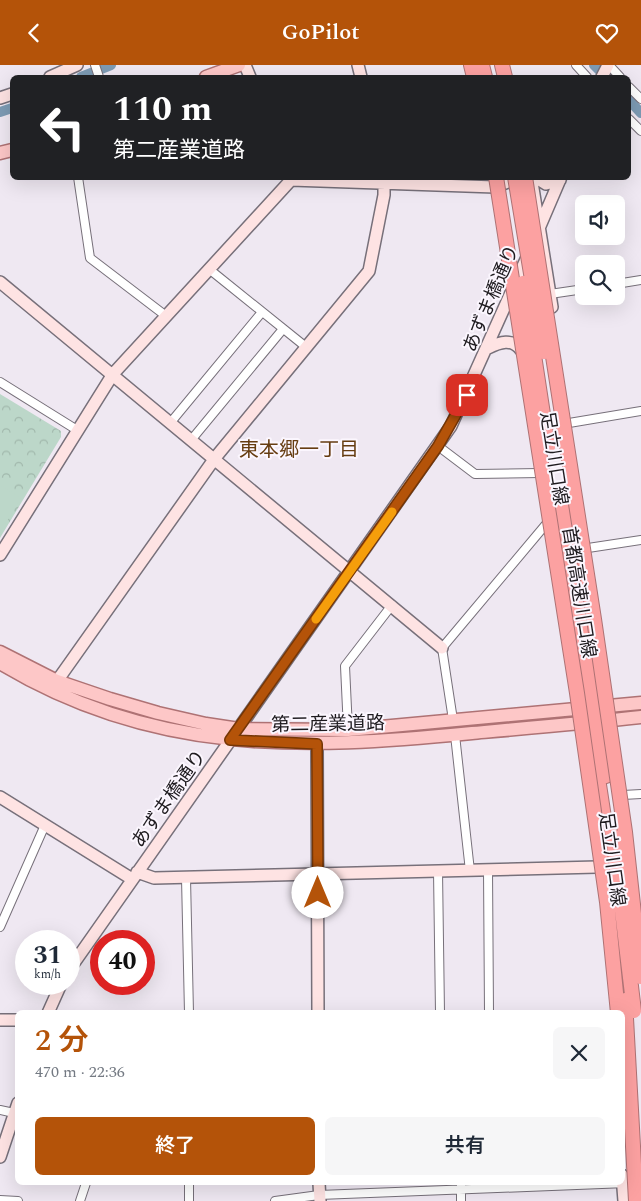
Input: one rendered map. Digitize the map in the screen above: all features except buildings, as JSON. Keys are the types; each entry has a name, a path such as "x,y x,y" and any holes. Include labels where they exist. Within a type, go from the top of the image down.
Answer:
{"highway":[{"path":"497,180 533,342 562,497"},
{"name":"首都高速川口線","path":"497,180 578,702 607,902 618,1010"},
{"path":"515,180 631,986 641,1112"},
{"name":"首都高速川口線","path":"524,180 539,255 594,619 625,832 641,977"},
{"path":"610,836 624,988 636,1201"},
{"path":"625,1112 631,1201"}],"main road":[{"path":"212,75 239,65"},
{"name":"第二産業道路","path":"0,652 57,681 158,713 239,729 348,730 452,720 593,715 641,717"},
{"name":"第二産業道路","path":"0,663 52,691 106,712 153,727 230,740 317,744 455,735 593,715 641,703"}],"street":[{"path":"54,75 77,65"},
{"path":"576,65 585,75"},
{"path":"608,65 618,75"},
{"path":"631,89 641,99"},
{"path":"631,121 641,131"},
{"path":"78,180 90,258 166,316"},
{"path":"0,555 113,374 289,180"},
{"path":"338,180 497,180"},
{"name":"足立川口線","path":"497,180 548,523 593,715 623,795 641,940"},
{"name":"足立川口線","path":"533,180 588,548 597,867 613,1010"},
{"path":"539,180 546,184 557,180"},
{"name":"あずま橋通り","path":"80,954 438,446 462,407 513,294 560,180"},
{"path":"57,681 214,458 369,271 385,181"},
{"path":"209,269 306,347"},
{"path":"625,283 641,280"},
{"path":"0,282 442,647 452,720"},
{"path":"550,294 575,290"},
{"path":"171,422 262,312"},
{"path":"192,439 283,329"},
{"path":"488,348 506,342 516,344 521,350"},
{"path":"0,382 77,430"},
{"path":"569,423 641,411"},
{"path":"438,446 475,474 540,473"},
{"path":"442,647 548,523"},
{"path":"588,548 641,540"},
{"path":"348,730 346,665 392,605"},
{"path":"455,735 470,871"},
{"path":"317,744 318,1010"},
{"path":"623,795 641,794"},
{"path":"0,797 135,876 186,878 597,867"},
{"path":"0,927 45,825"},
{"path":"488,870 489,1010"},
{"path":"438,871 440,1010"},
{"path":"186,878 189,1010"},
{"path":"49,1010 56,995"},
{"path":"625,1016 641,1014"},
{"path":"0,1020 15,1020"},
{"path":"0,1110 15,1108"},
{"path":"0,1157 15,1111"},
{"path":"625,1183 641,1183"},
{"path":"80,1201 85,1185"},
{"path":"189,1185 189,1201"},
{"path":"319,1185 319,1198"},
{"path":"275,1201 461,1185 461,1201"},
{"path":"623,1185 624,1201"},
{"path":"0,1200 18,1201"}],"green space":[{"path":"0,394 61,431 61,437 0,538"},
{"path":"0,485 21,498 0,533"}],"waterway":[{"path":"86,75 111,65"},
{"path":"594,65 604,75"},
{"path":"631,102 641,113"},
{"path":"0,112 10,109"}],"slow traffic":[{"path":"316,619 392,512"}],"district":[{"name":"東本郷一丁目","path":"299,449"}],"route":[{"path":"318,893 317,744 272,744 230,740 438,446 462,407 467,395"}]}
